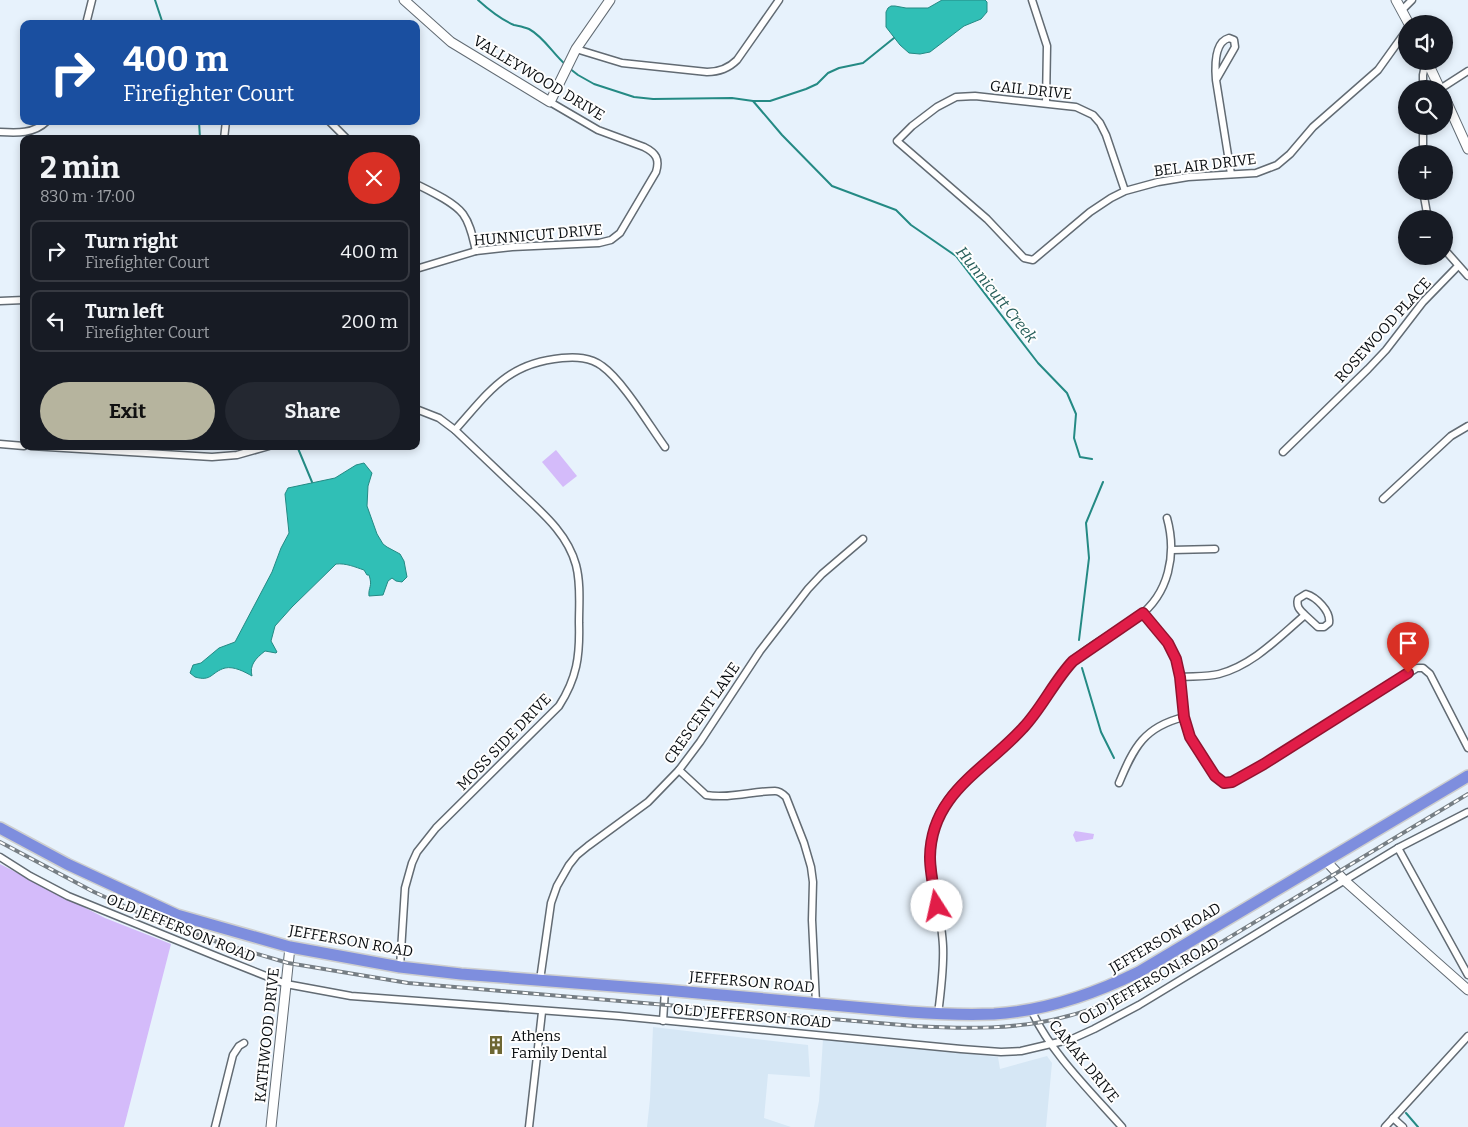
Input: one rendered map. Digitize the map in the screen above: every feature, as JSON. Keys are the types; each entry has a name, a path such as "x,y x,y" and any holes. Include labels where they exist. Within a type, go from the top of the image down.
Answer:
{"highway":[{"name":"JEFFERSON ROAD","path":"0,828 67,864 177,914 290,947 400,967 460,974 938,1014 994,1014 1031,1009 1093,992 1139,972 1468,776"}],"street":[{"path":"87,20 92,0"},
{"name":"VALLEYWOOD DRIVE","path":"404,0 451,42 598,130 650,150 658,161 656,172"},
{"path":"550,102 576,49 610,0"},
{"path":"576,49 622,63 707,72 723,70 736,60 779,0"},
{"path":"1032,0 1047,46 1046,103"},
{"path":"1396,0 1404,15"},
{"path":"1402,10 1412,0"},
{"path":"1216,80 1234,49 1235,42 1229,38 1223,41 1217,54 1215,67 1216,80 1231,174"},
{"name":"BEL AIR DRIVE","path":"897,141 994,226 1024,258 1030,260 1038,257 1055,240 1100,205 1138,186 1168,180 1262,171 1273,167 1282,161 1314,127 1378,70 1398,42"},
{"path":"1453,81 1468,71"},
{"name":"GAIL DRIVE","path":"897,141 912,126 937,107 956,97 975,96 1076,107 1097,118 1106,135 1125,191"},
{"path":"1453,116 1468,149"},
{"path":"0,132 22,133 43,125"},
{"path":"333,125 343,135"},
{"name":"HUNNICUT DRIVE","path":"420,268 476,252 512,247 607,242 616,237 624,227 656,172"},
{"path":"420,186 452,204 463,213 471,230 476,252"},
{"path":"1453,260 1468,276"},
{"name":"ROSEWOOD PLACE","path":"1283,452 1373,364 1418,307 1458,266"},
{"path":"0,300 20,300"},
{"path":"455,430 496,384 511,374 544,360 584,358 595,361 611,374 665,447"},
{"name":"MOSS SIDE DRIVE","path":"400,967 405,888 417,852 436,828 559,706 571,684 579,656 579,586 576,566 568,544 552,522 455,430 439,418 420,411"},
{"path":"1383,499 1451,436 1468,426"},
{"path":"0,444 20,446"},
{"path":"97,450 212,457 237,455 255,450"},
{"path":"938,1014 943,944 930,858 933,830 943,807 957,790 1022,730 1064,670 1073,661 1143,613 1152,604 1169,568 1172,550 1167,518"},
{"name":"CRESCENT LANE","path":"540,980 550,903 566,869 577,855 648,802 679,770 700,742 760,651 803,596 822,574 863,539"},
{"path":"1172,550 1215,549"},
{"path":"1306,594 1315,599 1327,612 1330,619 1327,625 1321,628 1315,626 1305,615 1297,604 1298,599 1306,594"},
{"path":"1143,613 1168,643 1176,659 1180,677 1184,717 1190,737 1218,779 1228,783 1264,764 1416,668 1423,668 1430,674 1468,748"},
{"path":"1180,677 1216,674 1238,668 1255,657 1305,615"},
{"path":"1119,783 1130,755 1146,735 1161,724 1184,717"},
{"path":"679,770 706,795 742,795 775,791 782,793 786,797 811,867 816,1003"},
{"name":"OLD JEFFERSON ROAD","path":"0,858 68,896 286,984 351,996 1012,1052 1051,1045 1082,1035 1115,1018 1398,848 1468,812"},
{"path":"1398,848 1468,975"},
{"path":"1326,861 1344,880 1468,990"},
{"name":"KATHWOOD DRIVE","path":"271,1127 290,947"},
{"path":"663,1021 665,990"},
{"name":"CAMAK DRIVE","path":"1031,1009 1036,1023 1051,1045 1122,1127"},
{"path":"529,1127 542,1012"},
{"path":"1385,1127 1468,1036"},
{"path":"215,1127 233,1055 239,1046 244,1043"},
{"path":"1393,1118 1403,1127"}],"shaded area":[{"path":"942,0 985,0 987,2 987,12 981,19 964,26 930,52 920,54 909,53 886,27 886,12 888,8 895,6 928,8"},
{"path":"556,450 577,476 563,487 542,462"},
{"path":"364,463 372,473 368,486 367,506 377,534 383,544 400,554 404,561 407,577 402,582 392,578 388,581 383,595 369,596 370,579 364,570 336,564 275,626 271,641 277,652 265,651 259,656 252,665 252,676 232,668 225,668 205,678 195,677 190,673 193,665 201,663 219,648 235,642 272,572 289,533 285,494 288,488 335,478 356,465"},
{"path":"1075,831 1094,834 1093,839 1076,842 1073,835"},
{"path":"0,864 105,918 171,944 124,1127 0,1127"},
{"path":"653,1027 808,1045 810,1077 768,1074 764,1118 791,1127 647,1127"},
{"path":"823,1039 998,1057 1000,1069 1047,1056 1052,1063 1046,1127 814,1127 819,1101"}],"waterway":[{"path":"155,0 162,20"},
{"name":"Hunnicutt Creek","path":"478,0 504,20 534,32 566,65"},
{"name":"Hunnicutt Creek","path":"569,68 594,84 634,97 653,99 732,98 770,101 817,84 828,73 839,68 863,63 894,38"},
{"name":"Hunnicutt Creek","path":"753,101 782,135 832,186 896,210 911,225 956,256 1038,363 1067,393 1076,414 1074,438 1080,457 1092,459"},
{"path":"199,125 200,135"},
{"path":"299,450 312,482"},
{"name":"Hunnicutt Creek","path":"1079,640 1089,558 1086,523 1103,482"},
{"name":"Hunnicutt Creek","path":"1082,668 1101,732 1114,758"},
{"path":"1406,1113 1418,1127"}],"railway":[{"path":"0,842 92,891 139,913 220,943 288,963 408,983 914,1026 991,1027 1030,1024 1080,1013 1149,985 1468,794"}],"place":[{"name":"Athens Family Dental","path":"496,1045"}],"route":[{"path":"937,906 930,858 931,845 933,830 949,798 1022,730 1064,670 1073,661 1143,613 1173,651 1180,677 1184,717 1190,737 1215,776 1224,783 1232,782 1248,774 1408,673"}]}
